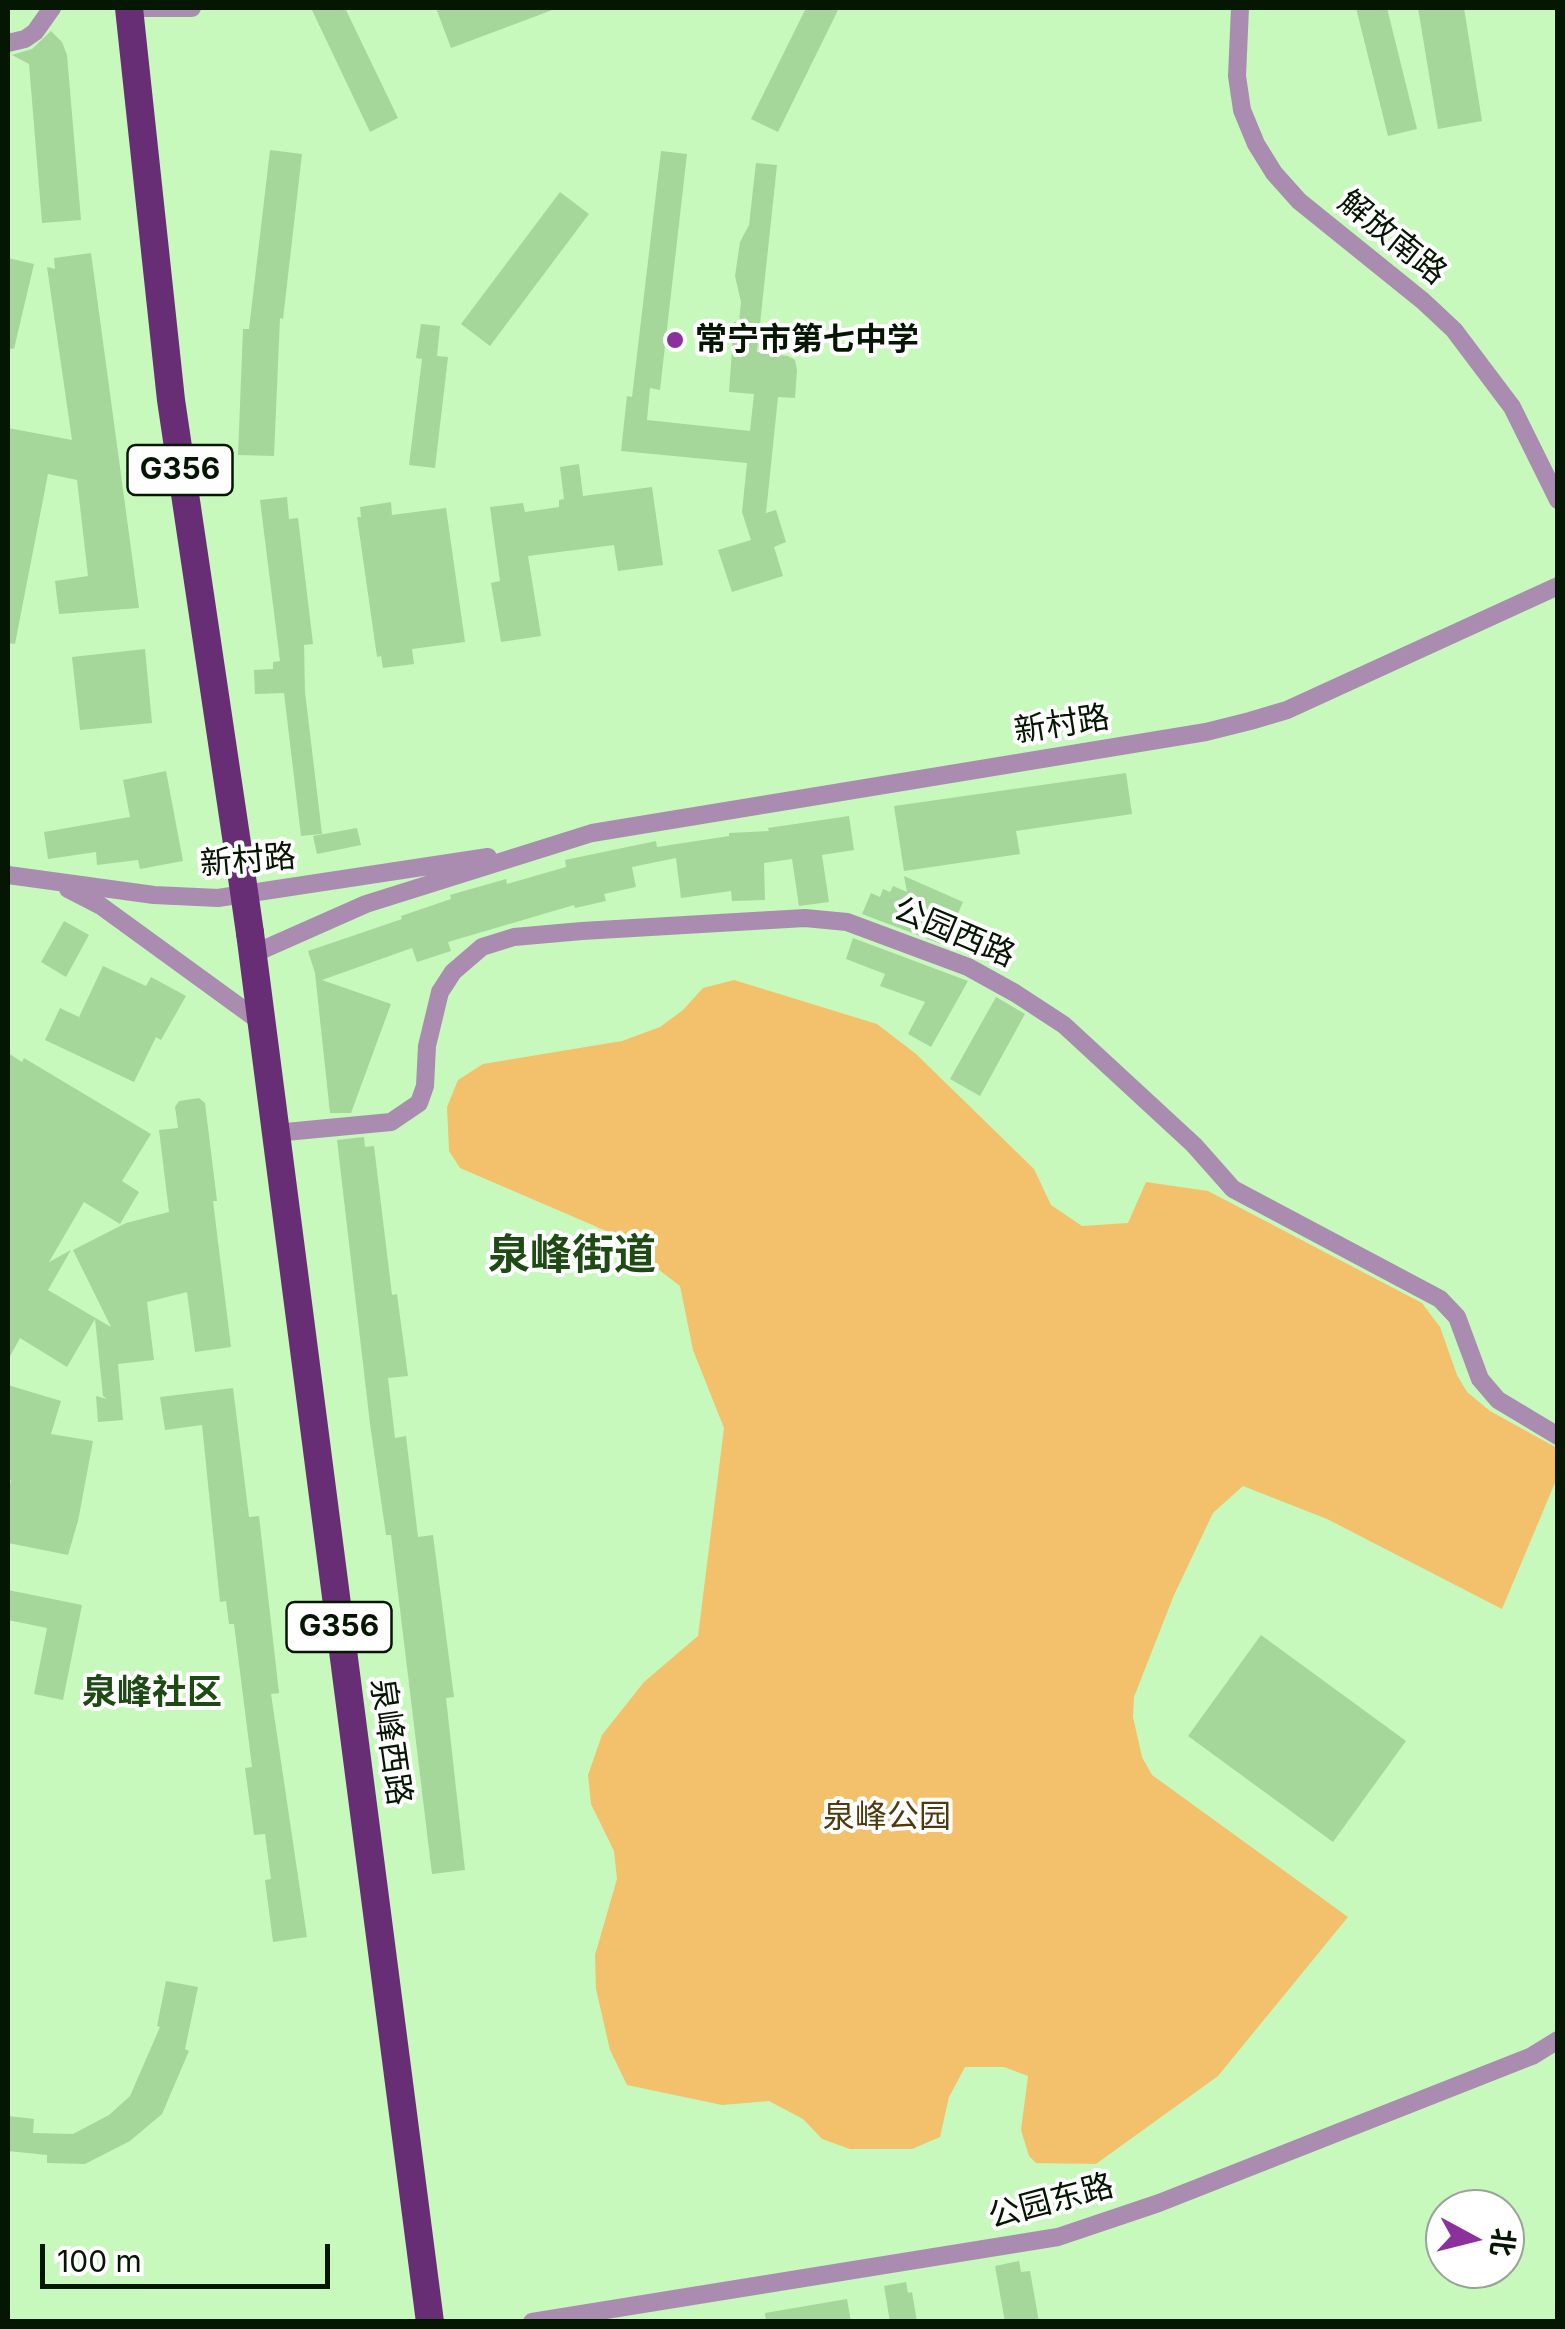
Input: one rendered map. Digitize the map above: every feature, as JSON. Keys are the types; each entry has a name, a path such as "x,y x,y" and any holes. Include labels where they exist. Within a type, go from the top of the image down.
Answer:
{"highway":[{"name":"G356","path":"129,8 171,400 252,944"},
{"name":"泉峰西路","path":"252,944 430,2322"}],"street":[{"path":"8,44 35,32 52,8"},
{"path":"144,8 192,8"},
{"name":"解放南路","path":"1240,8 1237,76 1242,110 1274,173 1299,201 1454,330 1512,408 1558,500"},
{"name":"新村路","path":"252,944 592,832 1250,722 1302,703 1558,586"},
{"name":"新村路","path":"8,875 154,895 218,898 412,871 552,846"},
{"path":"49,881 101,906 262,1023"},
{"name":"公园西路","path":"276,1134 391,1122 419,1102 426,1086 427,1046 440,992 453,972 482,947 514,937 582,930 804,918 847,922 968,966 1064,1026 1194,1145 1233,1189 1440,1299 1457,1317 1480,1379 1498,1400 1558,1436"},
{"name":"公园东路","path":"532,2322 1058,2237 1159,2202 1532,2056 1558,2040"}],"green space":[{"name":"泉峰公园","path":"734,980 877,1024 916,1054 1034,1169 1051,1205 1082,1226 1128,1223 1146,1182 1208,1191 1422,1303 1440,1327 1467,1392 1490,1411 1557,1448 1557,1478 1502,1609 1327,1519 1243,1486 1213,1513 1174,1595 1134,1697 1133,1717 1142,1757 1152,1775 1348,1917 1218,2076 1096,2164 1036,2163 1029,2156 1021,2130 1028,2076 1004,2067 965,2067 949,2097 940,2137 912,2149 850,2149 822,2139 803,2119 769,2101 722,2105 627,2085 610,2050 596,1989 595,1955 617,1879 614,1851 591,1804 588,1775 602,1735 644,1682 698,1636 724,1428 693,1350 680,1286 611,1233 460,1168 449,1151 447,1107 458,1080 483,1064 622,1041 660,1027 703,988"}],"building":[{"path":"311,8 345,8 398,118 370,132"},
{"path":"436,8 555,8 555,9 451,48"},
{"path":"806,8 839,8 778,132 751,119"},
{"path":"1356,8 1387,8 1417,129 1388,136"},
{"path":"1418,8 1464,8 1482,121 1438,129"},
{"path":"51,31 62,42 67,55 81,220 42,223 29,64 12,55 32,49"},
{"path":"270,150 302,154 283,319 280,318 274,456 238,455 243,329 249,329"},
{"path":"661,151 687,154 660,390 650,388 647,420 750,431 754,394 729,392 734,322 739,322 741,302 735,276 740,242 749,225 756,163 777,165 757,352 788,356 795,360 797,370 795,398 778,397 766,513 776,510 786,542 774,547 783,576 732,592 718,550 751,540 742,512 747,463 621,451 627,396 632,397"},
{"path":"560,192 589,214 490,346 461,324"},
{"path":"91,253 139,608 59,614 55,581 88,576 77,480 48,474 15,644 8,643 8,428 72,440 47,267 55,269 54,258"},
{"path":"8,258 34,264 14,349 8,348"},
{"path":"421,324 440,326 437,356 448,357 435,468 409,465 422,359 416,358"},
{"path":"579,464 583,496 652,487 663,565 618,571 614,545 528,556 541,636 501,642 491,583 500,581 490,507 523,503 525,512 559,507 559,500 564,499 560,467"},
{"path":"287,497 289,519 298,518 313,644 304,645 305,692 322,834 301,836 284,693 255,694 254,670 273,669 273,662 280,661 260,500"},
{"path":"391,502 392,515 446,508 465,642 412,649 414,664 383,668 381,656 377,657 357,517 361,517 360,507"},
{"path":"145,649 152,723 80,730 72,657"},
{"path":"166,771 183,861 140,869 138,860 97,865 96,852 48,859 44,832 130,817 123,780"},
{"path":"1126,773 1132,814 1016,831 1020,854 904,871 894,806"},
{"path":"849,816 854,850 822,855 829,902 799,906 792,859 764,863 765,900 732,901 731,891 681,898 676,858 632,867 636,887 604,894 606,901 575,908 574,905 448,942 451,951 417,962 412,948 322,980 391,1004 351,1113 330,1113 315,973 308,951 402,919 401,916 451,899 450,895 566,867 565,860 656,841 657,847"},
{"path":"357,828 361,845 317,854 313,836"},
{"path":"904,876 963,902 944,945 862,914 871,893 880,897 883,889 890,892 893,886 907,892"},
{"path":"64,921 89,935 66,977 41,962"},
{"path":"853,938 968,981 931,1047 908,1034 925,1002 880,986 885,974 846,959"},
{"path":"103,966 146,986 151,977 186,996 161,1040 156,1037 134,1082 45,1040 60,1008 79,1017"},
{"path":"996,997 1025,1014 980,1096 950,1079"},
{"path":"8,1053 22,1062 24,1058 151,1134 122,1181 139,1192 120,1224 84,1202 49,1262 71,1250 48,1290 111,1327 73,1250 126,1223 169,1212 159,1130 178,1128 175,1107 179,1101 199,1098 205,1103 231,1347 195,1352 187,1292 147,1302 154,1360 118,1364 123,1420 98,1422 96,1396 107,1399 103,1396 95,1319 67,1367 20,1338 8,1360"},
{"path":"364,1137 365,1147 374,1146 392,1295 397,1294 408,1376 388,1378 395,1438 406,1436 418,1537 433,1535 454,1697 446,1698 465,1870 432,1874 391,1535 386,1535 370,1424 337,1140"},
{"path":"8,1385 61,1401 51,1434 93,1441 68,1555 8,1543"},
{"path":"233,1388 249,1517 259,1516 279,1693 271,1694 307,1937 273,1942 265,1880 271,1879 265,1834 254,1835 245,1768 252,1767 234,1624 229,1624 226,1601 220,1602 202,1425 165,1430 160,1397"},
{"path":"8,1590 82,1605 63,1700 34,1694 47,1628 8,1620"},
{"path":"1261,1635 1406,1741 1333,1842 1188,1736"},
{"path":"166,1981 198,1987 185,2049 189,2051 162,2114 130,2141 85,2164 47,2163 47,2155 8,2151 8,2116 34,2119 33,2133 73,2134 109,2115 130,2096 160,2027 157,2026"},
{"path":"1019,2261 1021,2272 1030,2271 1039,2322 1005,2322 995,2266"},
{"path":"906,2282 908,2293 912,2292 917,2322 890,2322 884,2286"},
{"path":"847,2299 851,2322 766,2322 765,2313"}],"place":[{"name":"常宁市第七中学","path":"675,340"}],"district":[{"name":"泉峰街道","path":"572,1256"},
{"name":"泉峰社区","path":"152,1693"}]}
